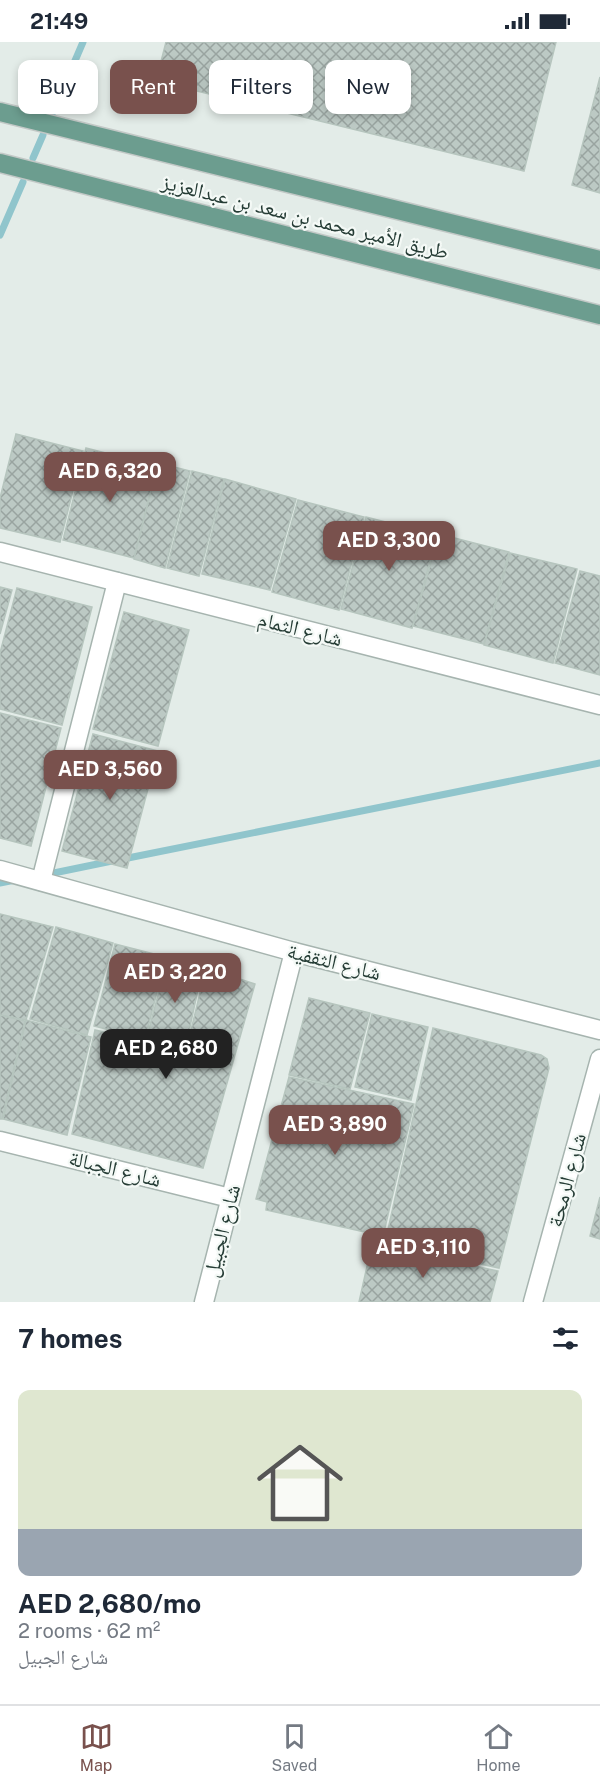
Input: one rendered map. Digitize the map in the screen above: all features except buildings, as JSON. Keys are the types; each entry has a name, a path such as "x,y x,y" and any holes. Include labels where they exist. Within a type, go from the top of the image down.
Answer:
{"main road":[{"name":"طريق الأمير محمد بن سعد بن عبدالعزيز","path":"0,112 600,260"},
{"name":"طريق الأمير محمد بن سعد بن عبدالعزيز","path":"0,163 600,315"}],"street":[{"name":"شارع الثمام","path":"0,552 600,705"},
{"path":"40,881 117,582"},
{"name":"شارع الثقفية","path":"0,870 294,951 600,1030"},
{"name":"شارع الجبيل","path":"204,1302 294,951"},
{"name":"شارع الرمحة","path":"533,1302 600,1059"},
{"name":"شارع الجبالة","path":"0,1141 230,1198"}],"waterway":[{"path":"75,60 83,42"},
{"path":"33,158 43,135"},
{"path":"0,235 23,182"},
{"path":"123,859 600,763"},
{"path":"44,875 112,861"},
{"path":"0,883 15,880"}]}
